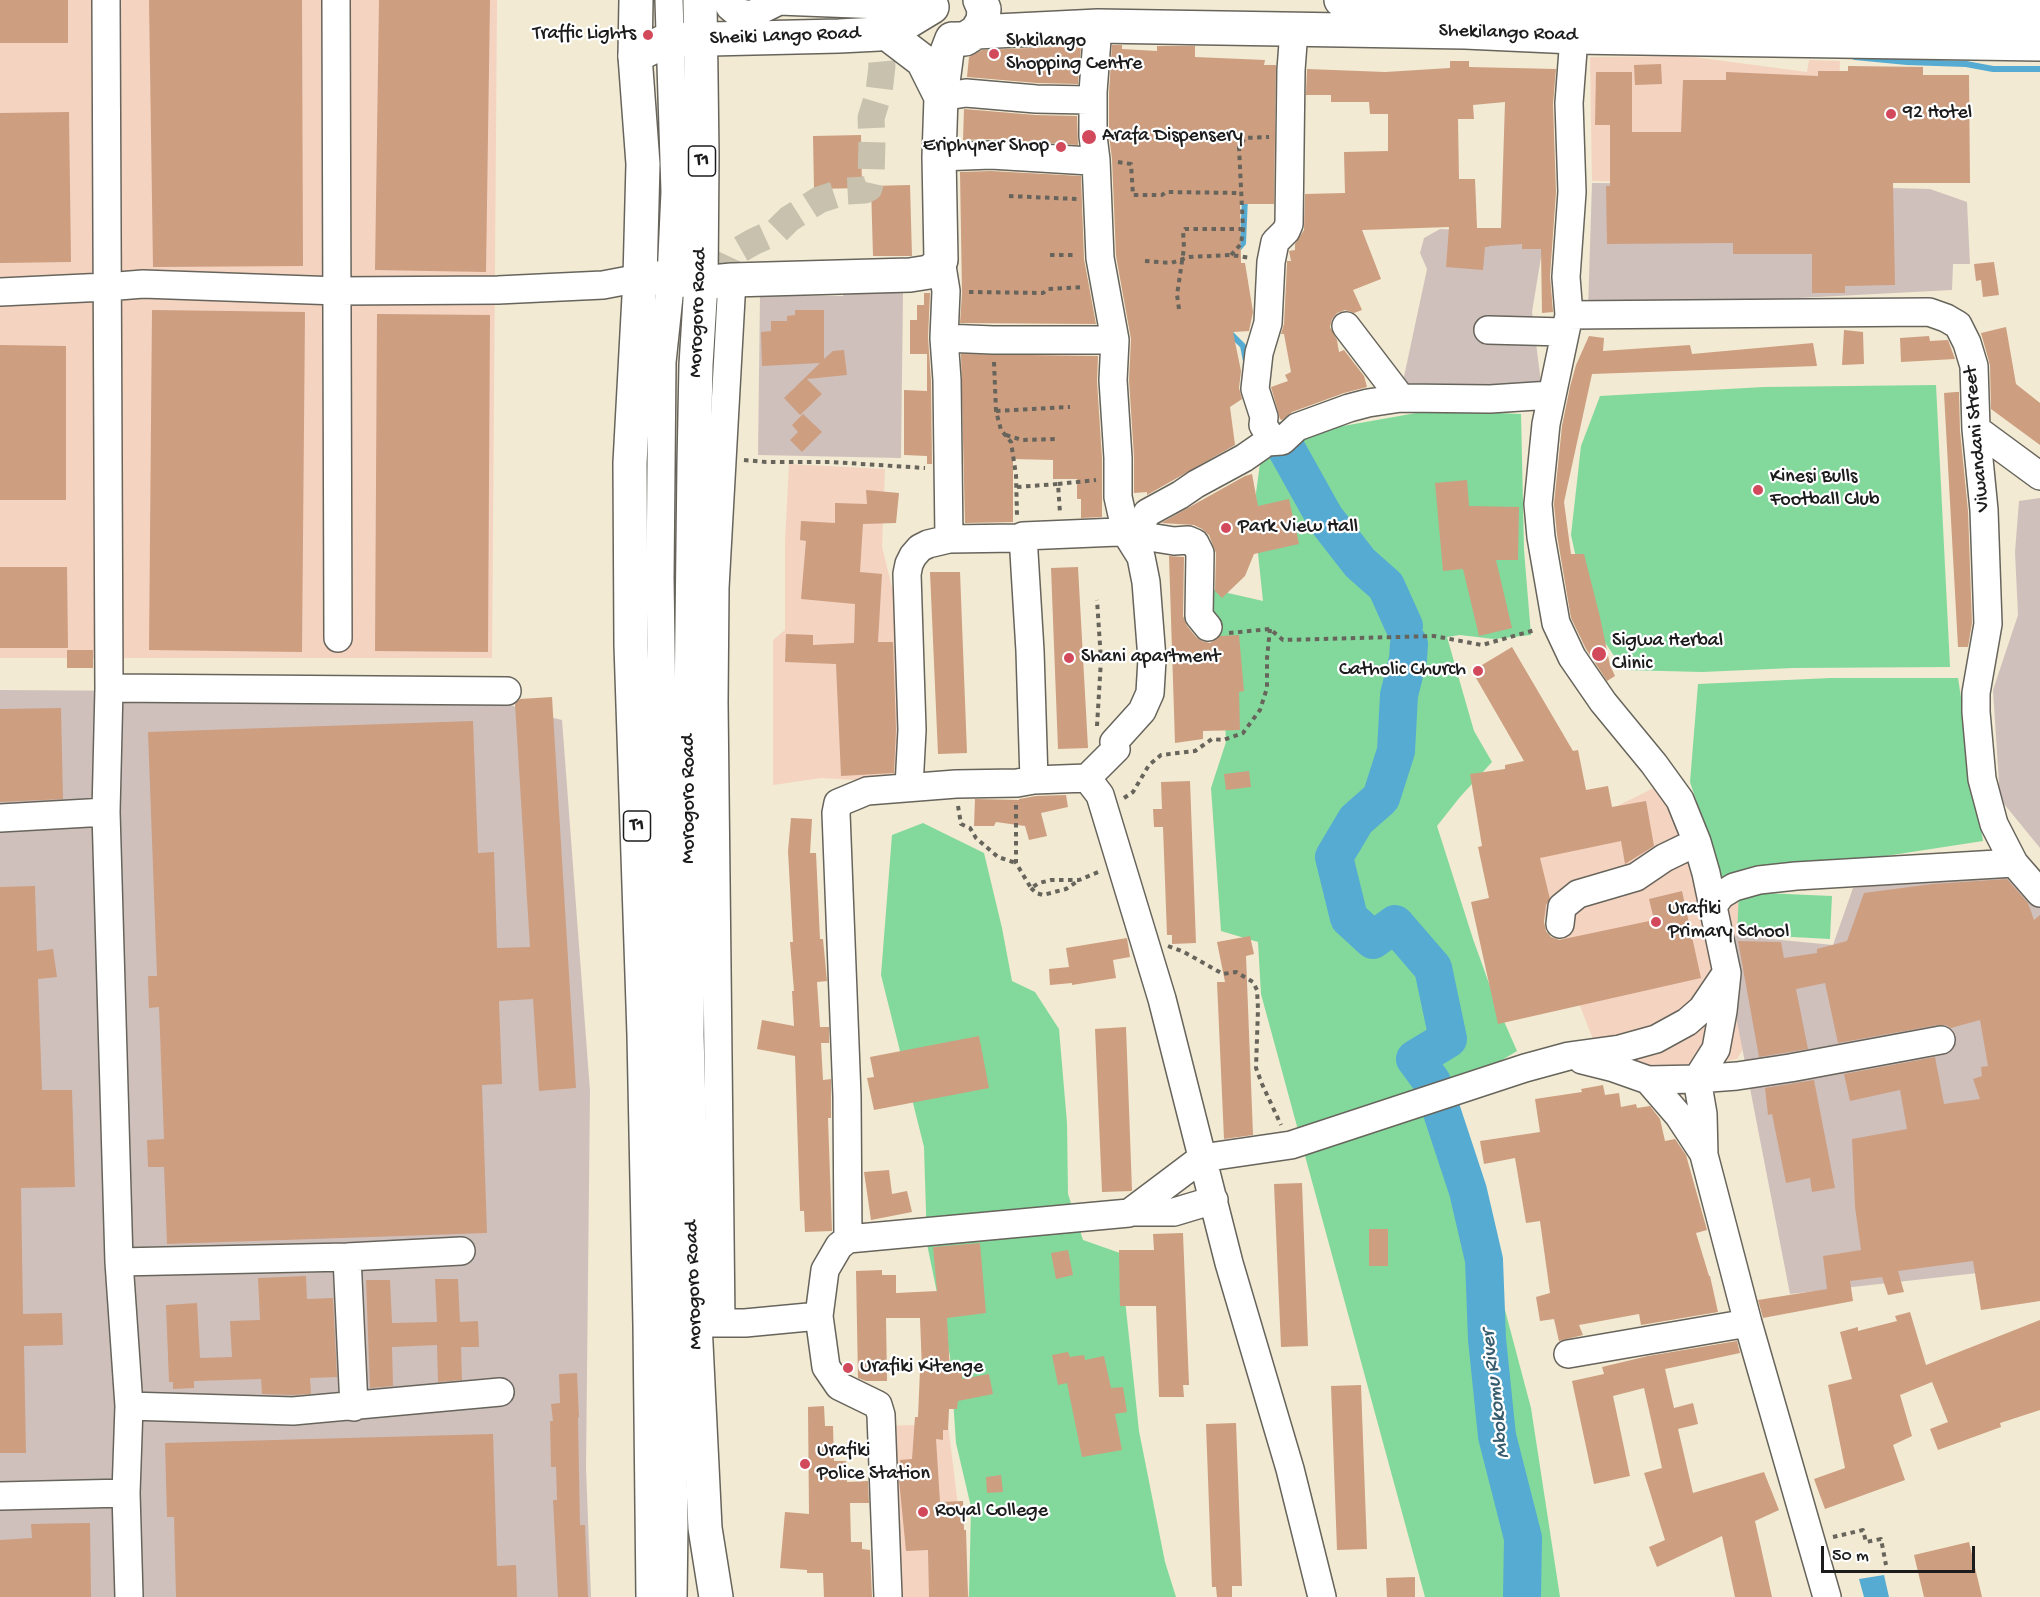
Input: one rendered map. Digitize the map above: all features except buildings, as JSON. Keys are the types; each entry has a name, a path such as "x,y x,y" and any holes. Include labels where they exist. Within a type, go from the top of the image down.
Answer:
{"main road":[{"name":"Morogoro Road","path":"636,0 635,56 643,165 686,280 696,365 702,680 687,1035 708,1323 705,1528 716,1597"},
{"name":"Morogoro Road","path":"653,1597 650,1314 631,645 630,463 686,280 702,155 685,40 700,0"},
{"path":"944,276 939,157 941,97 947,52 983,21 984,9 980,0"},
{"name":"Shekilango Road","path":"1341,0 1474,3 1580,16 2040,44"},
{"name":"Sheiki Lango Road","path":"635,56 658,43 685,40 839,36 885,32 894,30 933,3"},
{"path":"933,3 931,17 935,28 942,35 964,36"},
{"name":"Shekilango Road","path":"964,36 1093,26 1465,32 1580,16 1719,6 1955,7 2040,16"},
{"path":"885,32 923,61 941,97"},
{"path":"686,280 910,275 928,272 936,267 944,276"}],"street":[{"path":"106,0 109,688 106,812 119,1262 129,1406 126,1493 129,1597"},
{"path":"336,0 338,638"},
{"name":"Morogoro Road","path":"669,0 685,40"},
{"name":"Morogoro Road","path":"685,40 686,0"},
{"path":"726,0 736,12 751,15 779,2 933,3"},
{"path":"1580,16 1569,103 1572,192 1566,277 1566,324 1546,424 1538,504 1541,537 1556,623 1572,657 1603,702 1680,800 1696,842 1713,906 1727,973 1716,1049 1697,1079 1704,1114 1704,1155 1748,1323 1827,1597"},
{"path":"1093,26 1088,100 1103,286 1115,340 1113,380 1118,497 1141,557 1150,617 1152,659 1150,693 1142,711 1114,741 1116,749 1094,787 1121,862 1162,999 1229,1263 1290,1469 1322,1597"},
{"path":"1093,26 1093,161 1103,286"},
{"path":"1267,442 1268,433 1263,425 1264,417 1255,389 1259,353 1268,323 1271,262 1275,242 1286,231 1288,224 1294,30"},
{"path":"941,97 966,93 1036,99 1088,100"},
{"path":"939,157 991,155 1093,161"},
{"path":"944,276 948,539"},
{"path":"0,292 143,284 338,291 507,289 686,280 722,457 715,588 702,680"},
{"name":"Morogoro Road","path":"673,1597 674,1524 660,578 662,362 686,280"},
{"name":"Morogoro Road","path":"686,280 676,365 673,580 680,1316 692,1597"},
{"name":"Viwandani Street","path":"1488,330 1566,324 1929,312 1946,318 1958,326 1967,343 1974,366 1976,429 1984,510 1988,624 1976,693 1982,779 1994,824 2014,863 2040,893"},
{"path":"1346,326 1401,399"},
{"path":"944,338 1115,340"},
{"path":"1131,534 1147,513 1244,458 1267,442 1282,441 1297,427 1348,408 1401,399 1490,399 1551,395"},
{"path":"1976,429 2040,476"},
{"path":"909,787 912,730 907,574 913,555 920,548 948,539 1118,532 1195,543 1200,554 1199,616 1208,627"},
{"path":"1021,537 1030,651 1025,782"},
{"path":"109,688 507,692"},
{"path":"848,1239 848,1096 836,813 838,803 867,791 956,784 1025,782 1094,787"},
{"path":"0,818 106,812"},
{"path":"1560,924 1562,907 1578,894 1636,877 1664,858 1696,842"},
{"path":"1713,906 1721,895 1734,887 1759,880 2014,863"},
{"path":"1131,1212 1202,1158 1291,1145 1525,1068 1569,1056 1620,1049 1656,1039 1687,1023 1702,1009 1727,973"},
{"path":"1569,1056 1648,1080 1697,1079 1790,1068 1941,1040"},
{"path":"1648,1080 1679,1116 1704,1155"},
{"path":"888,1597 881,1415 878,1405 839,1386 826,1367 819,1316 825,1270 839,1246 848,1239 1131,1212 1174,1212 1214,1200"},
{"path":"119,1262 347,1257 461,1251"},
{"path":"347,1257 354,1407"},
{"path":"708,1323 819,1316"},
{"path":"1568,1354 1748,1323"},
{"path":"129,1406 293,1411 500,1392"},
{"path":"0,1496 126,1493"}],"path":[{"path":"1232,255 1241,244 1243,229 1238,152 1242,142 1245,138 1291,137"},
{"path":"1093,161 1130,163 1133,195 1208,191 1240,193"},
{"path":"1009,196 1095,199"},
{"path":"1179,309 1177,295 1184,248 1183,231 1185,229 1243,229"},
{"path":"1145,261 1171,263 1189,257 1232,255 1271,262"},
{"path":"944,276 1043,293 1048,289 1103,286"},
{"path":"993,340 996,411 1001,430 1011,442 1021,537"},
{"path":"996,411 1070,407"},
{"path":"1005,434 1022,440 1055,439"},
{"path":"722,457 766,462 831,462 947,470"},
{"path":"1017,487 1118,479"},
{"path":"1058,484 1061,534"},
{"path":"1097,600 1101,660 1096,731 1102,748 1116,749"},
{"path":"1208,627 1217,634 1270,629 1283,640 1434,636 1482,645 1556,623"},
{"path":"1094,787 1121,800 1133,792 1149,765 1161,755 1196,751 1212,739 1223,740 1243,733 1260,710 1267,688 1270,629"},
{"path":"1025,782 1016,863 1036,893 1043,895 1066,890 1079,880 1121,862"},
{"path":"956,784 961,824 970,828 976,838 998,857 1016,863"},
{"path":"1031,888 1051,880 1079,880"},
{"path":"1141,933 1158,945 1175,947 1223,974 1236,972 1253,982 1257,990 1258,1009 1256,1068 1291,1145"},
{"path":"1812,1542 1863,1530 1866,1542 1881,1539 1886,1565"}],"shaded area":[{"path":"0,0 497,0 492,658 0,658"},
{"path":"1686,56 1807,72 1809,60 1840,61 1839,84 1691,183 1592,181 1590,57"},
{"path":"1592,183 1930,189 1967,202 1970,264 1953,264 1952,290 1588,309"},
{"path":"1440,229 1545,233 1532,312 1542,390 1402,386 1427,269 1420,253 1424,238"},
{"path":"844,292 903,293 901,458 758,455 760,295 843,296"},
{"path":"789,464 885,469 882,547 905,639 905,783 821,778 773,785 773,640 785,630 785,542"},
{"path":"2040,498 2040,848 2000,799 1993,690 2018,615 2015,552 2019,501"},
{"path":"0,690 477,693 536,714 562,720 590,1091 586,1468 591,1597 0,1597"},
{"name":"Urafiki Primary School","path":"1672,779 1748,846 1781,986 1737,1059 1609,1080 1522,858 1595,817"},
{"path":"2014,867 2040,898 2040,1266 1790,1294 1720,934 1833,945 1853,888"},
{"name":"Royal College","path":"948,1424 969,1597 892,1597 882,1426"}],"green space":[{"name":"Kinesi Bulls Football Club","path":"1936,385 1950,667 1793,668 1702,672 1624,670 1590,621 1571,535 1581,446 1600,396 1764,387"},
{"path":"1433,410 1521,414 1524,550 1531,635 1494,639 1460,635 1447,637 1474,731 1492,762 1437,826 1473,939 1496,1003 1517,1051 1454,1089 1479,1212 1531,1408 1560,1597 1425,1597 1261,994 1258,942 1221,931 1211,788 1226,742 1221,639 1206,588 1263,601 1257,544 1256,493 1260,463 1280,445 1315,431"},
{"path":"1831,678 1958,678 1983,841 1723,881 1690,782 1698,684"},
{"path":"923,823 984,853 1012,981 1035,992 1059,1029 1067,1123 1068,1194 1083,1240 1120,1253 1139,1431 1165,1562 1176,1597 969,1597 971,1507 956,1443 950,1356 927,1244 924,1147 881,975 892,835"},
{"path":"1739,892 1832,896 1830,939 1737,934"}],"water":[{"path":"1884,1575 1889,1597 1864,1597 1859,1579"}],"waterway":[{"path":"1855,57 1966,64 1993,69 2040,69"},
{"path":"1237,250 1243,243 1245,197"},
{"path":"1229,332 1243,346 1247,366"},
{"path":"1282,441 1325,518 1360,563 1386,586 1404,626"},
{"name":"Mbokomu River","path":"1409,644 1408,659 1399,695 1396,751 1381,798 1356,820 1334,857 1349,918 1373,940 1395,924 1433,968 1448,1039 1415,1059 1432,1082 1468,1191 1484,1260 1487,1339 1497,1436 1523,1538 1522,1597"}],"tunnel":[{"path":"718,281 730,255 777,231 789,219 819,200 846,191 869,188 871,118 879,92 882,66 879,34"}],"place":[{"name":"Traffic Lights","path":"648,35"},
{"name":"Shkilango Shopping Centre","path":"994,54"},
{"name":"92 Hotel","path":"1891,114"},
{"name":"Arafa Dispensery","path":"1089,137"},
{"name":"Eriphyner Shop","path":"1061,147"},
{"name":"Kinesi Bulls Football Club","path":"1758,490"},
{"name":"Park View Hall","path":"1226,528"},
{"name":"Sigwa Herbal Clinic","path":"1599,654"},
{"name":"Shani apartment","path":"1069,658"},
{"name":"Catholic Church","path":"1478,671"},
{"name":"Urafiki Primary School","path":"1656,922"},
{"name":"Urafiki Kitenge","path":"848,1368"},
{"name":"Urafiki Police Station","path":"805,1464"},
{"name":"Royal College","path":"923,1512"}]}
